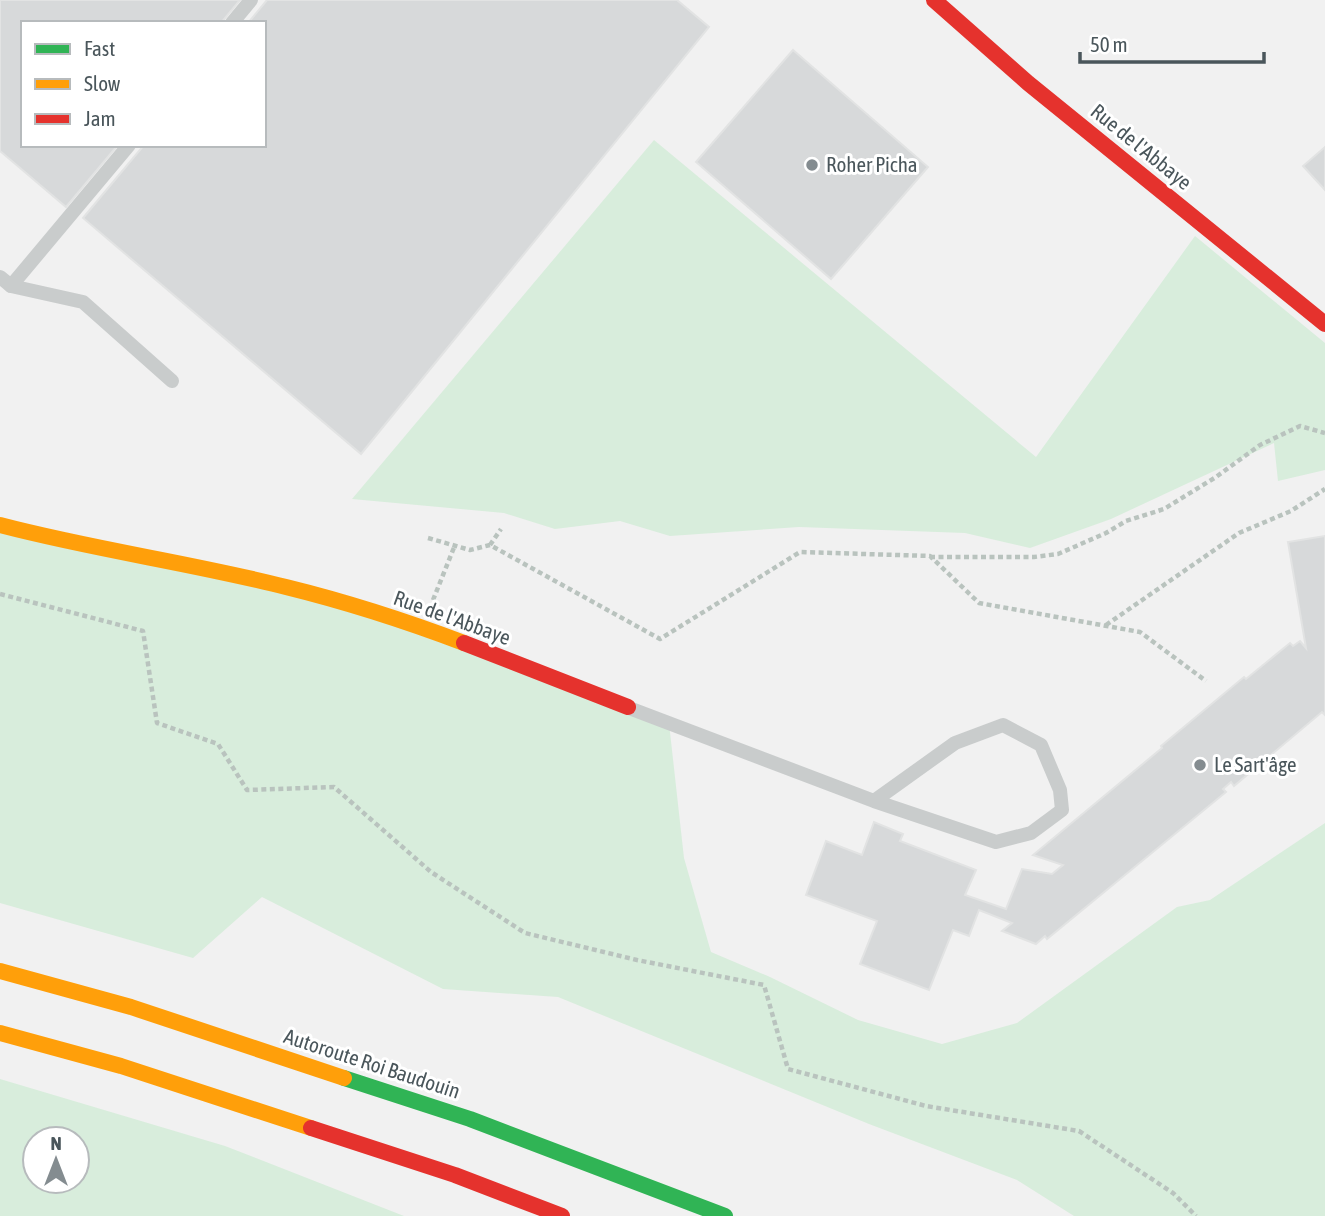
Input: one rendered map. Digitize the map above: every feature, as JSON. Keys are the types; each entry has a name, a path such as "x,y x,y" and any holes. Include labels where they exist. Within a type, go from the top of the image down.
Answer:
{"main road":[{"name":"Rue de l'Abbaye","path":"934,0 1028,83 1325,324"},
{"name":"Rue de l'Abbaye","path":"0,525 287,587 422,627 628,707"},
{"name":"Autoroute Roi Baudouin","path":"0,971 131,1007 457,1114 724,1216"},
{"path":"0,1032 121,1066 455,1175 562,1216"}],"lane":[{"path":"234,21 251,0"},
{"path":"127,147 5,282 83,302 172,381"},
{"name":"Rue de l'Abbaye","path":"628,707 874,801 996,842 1031,833 1062,810 1060,790 1041,745 1003,725 955,743 874,801"}],"path":[{"path":"490,545 660,639 800,552 1034,557 1058,554 1126,521 1164,509 1216,477 1260,445 1300,426 1325,433"},
{"path":"1105,626 1239,533 1291,511 1325,489"},
{"path":"428,538 470,550 490,545 501,529"},
{"path":"422,627 454,545"},
{"path":"930,556 979,603 1140,632 1206,681"},
{"path":"0,594 143,631 157,723 218,744 247,790 334,787 431,872 525,933 637,960 764,985 788,1069 926,1106 1079,1131 1173,1193 1196,1216"}],"green space":[{"path":"654,140 1036,457 1195,236 1325,343 1325,470 1278,481 1274,443 1111,519 1030,548 965,533 799,527 670,536 620,521 555,529 504,513 352,499"},
{"path":"0,525 287,587 669,723 684,858 711,952 858,1020 942,1044 1017,1023 1177,907 1210,900 1325,823 1325,1216 1074,1216 1017,1180 869,1124 558,997 443,989 262,897 193,958 0,903"},
{"path":"0,1079 225,1146 404,1216 0,1216"}],"building":[{"path":"0,0 240,0 223,21 21,21 21,147 116,147 66,207 0,151"},
{"path":"267,0 677,0 709,27 361,454 83,218 142,147 266,147 266,21 250,21"},
{"name":"Roher Picha","path":"793,50 928,167 831,279 696,162"},
{"path":"1325,147 1325,190 1303,166"},
{"name":"Le Sart'âge","path":"1325,536 1325,715 1322,712 1234,786 1231,782 1223,789 1226,792 1047,939 1045,936 1036,944 1002,931 1012,923 979,910 969,936 953,930 929,990 860,964 877,921 806,895 826,841 862,855 874,822 903,834 900,841 976,870 965,895 1006,909 1022,869 1052,874 1063,865 1033,855 1244,677 1246,679 1290,643 1293,646 1300,641 1306,648 1288,542"}],"traffic: fast":[{"path":"344,1078 470,1119 725,1216"}],"traffic: slow":[{"path":"0,525 286,587 376,612 464,643"},
{"path":"0,971 131,1007 344,1078"},
{"path":"0,1033 121,1066 311,1128"}],"traffic: jam":[{"path":"934,0 1028,83 1325,324"},
{"path":"464,643 628,707"},
{"path":"311,1128 455,1175 562,1216"}],"place":[{"name":"Roher Picha","path":"812,165"},
{"name":"Le Sart'âge","path":"1200,765"}]}
